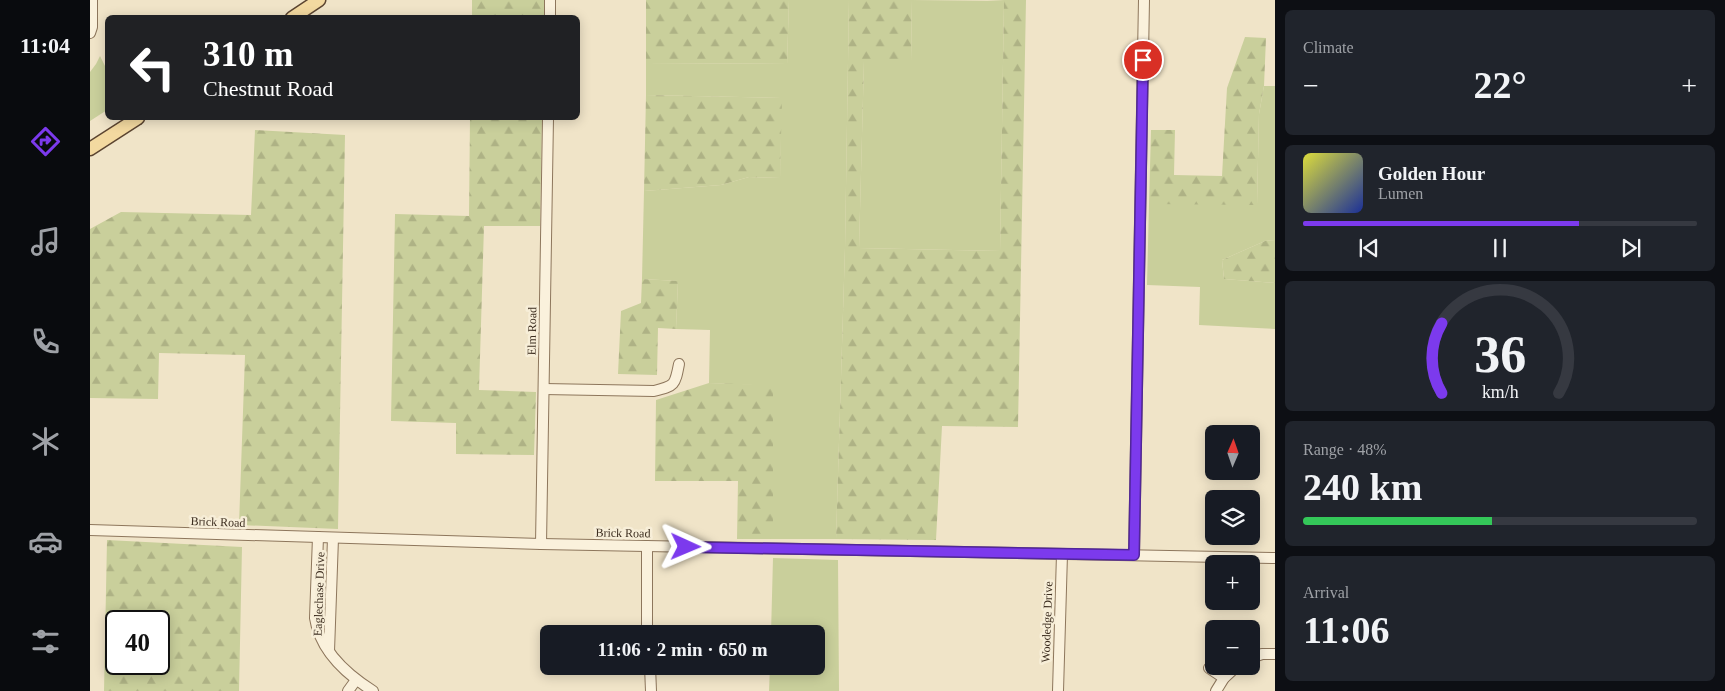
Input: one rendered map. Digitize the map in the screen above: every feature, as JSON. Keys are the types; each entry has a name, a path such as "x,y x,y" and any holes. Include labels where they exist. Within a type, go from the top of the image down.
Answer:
{"main road":[{"path":"296,15 319,0"},
{"path":"90,149 135,120"}],"street":[{"path":"90,33 92,27 92,0"},
{"path":"550,0 550,15"},
{"path":"1134,555 1144,0"},
{"name":"Elm Road","path":"541,544 548,120"},
{"path":"544,389 654,391 670,387 674,382 679,364"},
{"name":"Brick Road","path":"90,530 541,544 1275,558"},
{"path":"318,537 315,618 317,630 337,662 356,680 373,691"},
{"name":"Eaglechase Drive","path":"329,651 333,538"},
{"path":"647,546 647,625"},
{"name":"Woodedge Drive","path":"1058,691 1062,554"},
{"path":"1260,655 1275,654"},
{"path":"650,675 651,691"},
{"path":"1220,675 1224,678"},
{"path":"1216,691 1227,675"},
{"path":"348,691 356,680"}],"green space":[{"path":"472,0 544,0 544,15 472,15"},
{"path":"646,0 789,0 787,64 646,63"},
{"path":"789,0 849,0 845,248 836,539 773,539 773,386 709,383 710,330 676,329 678,281 642,279 644,191 721,185 749,177 780,178 781,98 646,95 646,63 787,64"},
{"path":"849,0 912,0 911,61 864,61 859,248 1000,251 1004,1 987,0 1026,0 1018,427 942,426 936,540 836,539 845,248"},
{"path":"912,0 1004,1 1000,251 859,248 864,60 911,61"},
{"path":"1245,37 1266,38 1264,86 1259,114 1257,205 1149,204 1151,130 1175,130 1174,175 1222,176 1227,88"},
{"path":"100,56 105,66 105,111 90,121 90,72"},
{"path":"1264,86 1275,86 1275,240 1265,241 1222,260 1224,279 1275,283 1275,329 1199,325 1200,287 1147,285 1149,204 1257,204 1259,114"},
{"path":"646,95 782,98 780,178 749,177 721,185 644,191"},
{"path":"470,120 542,120 540,226 484,226 479,390 536,392 534,455 456,454 456,423 391,421 395,214 469,216"},
{"path":"255,130 345,135 338,529 239,525 245,355 159,353 158,399 90,398 90,229 121,212 251,215"},
{"path":"1275,240 1275,283 1224,279 1222,260 1265,241"},
{"path":"642,279 678,281 676,329 658,328 657,375 618,374 621,311 641,303"},
{"path":"709,383 773,385 773,539 737,539 738,481 655,481 656,400"},
{"path":"107,540 242,547 239,691 104,691 105,641 105,675 170,675 170,610 106,610"},
{"path":"773,558 838,560 839,691 769,691 770,675 825,675 825,625 771,625"}],"route":[{"path":"686,547 1134,555 1143,60"}]}
